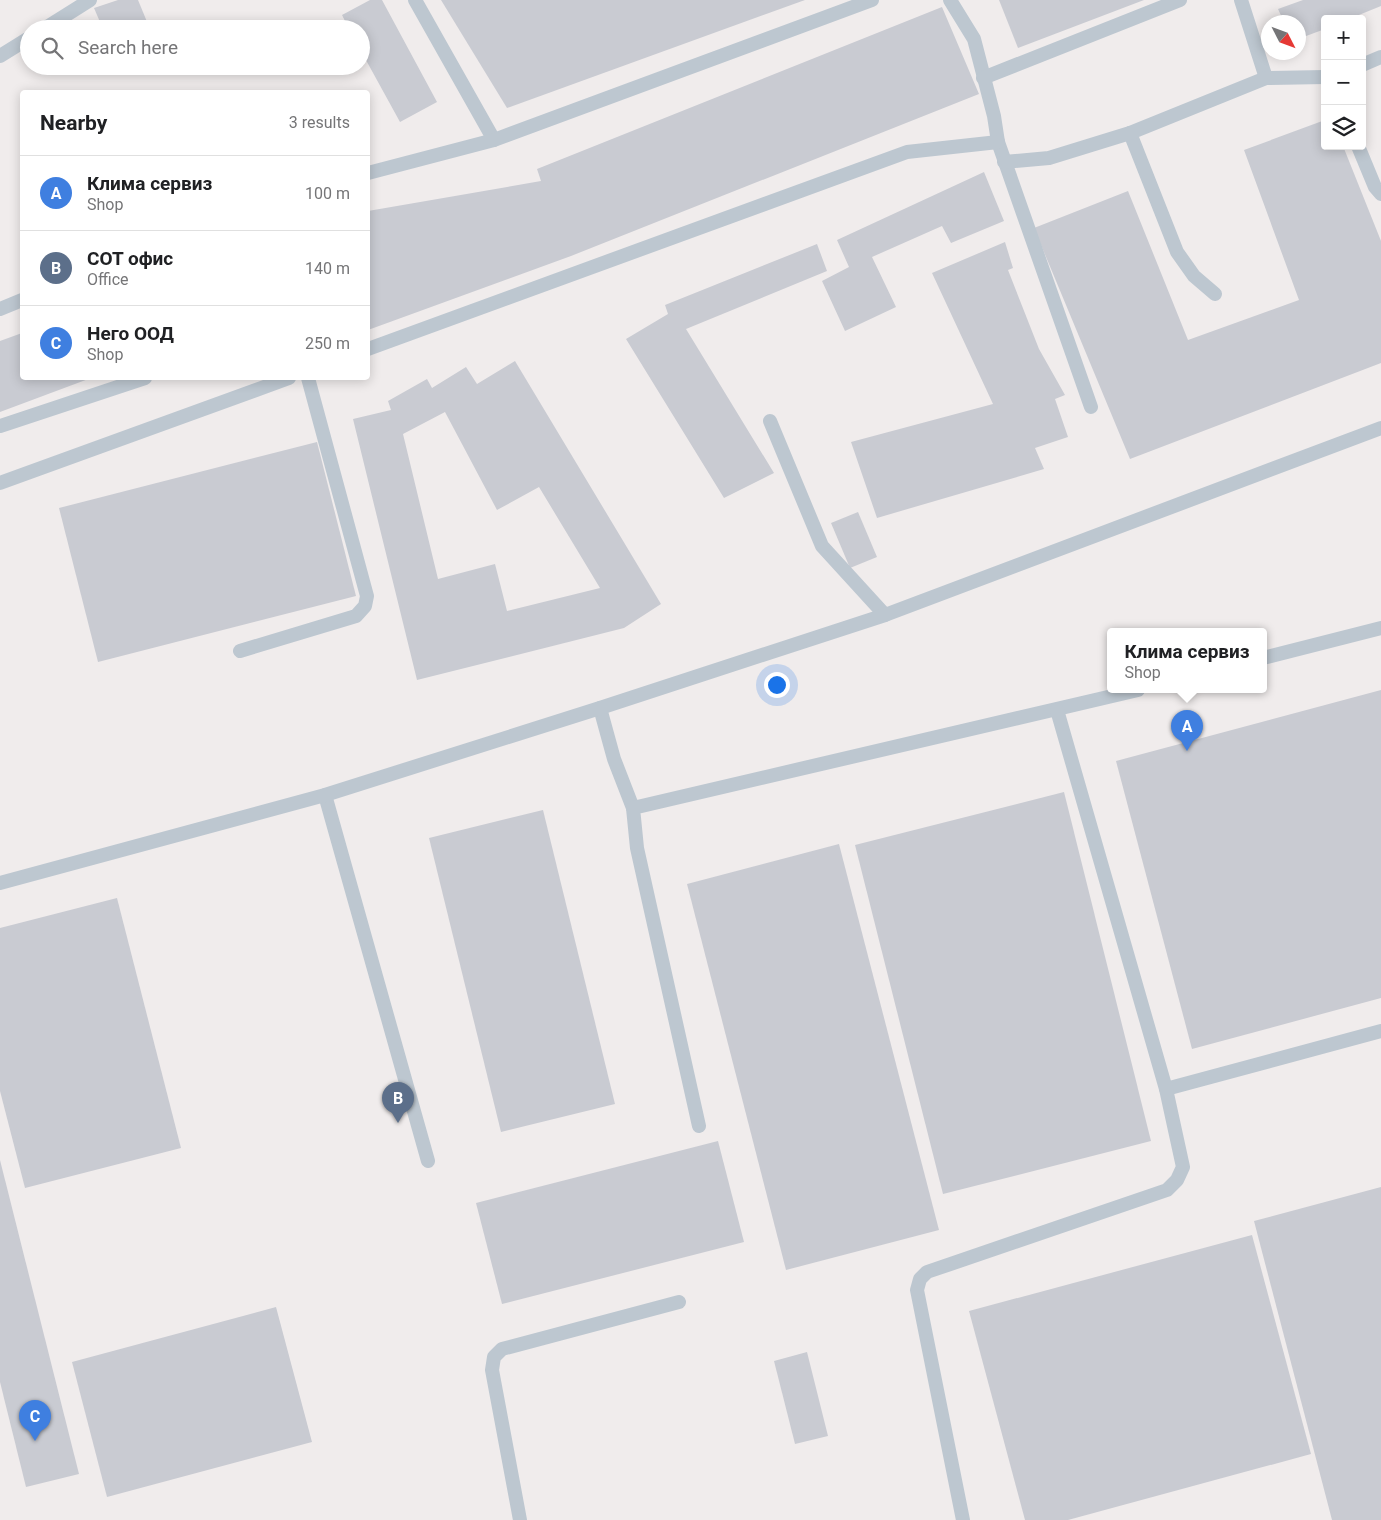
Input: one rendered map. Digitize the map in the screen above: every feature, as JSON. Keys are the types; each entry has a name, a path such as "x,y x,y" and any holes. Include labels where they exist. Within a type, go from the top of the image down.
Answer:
{"lane":[{"path":"58,20 90,0"},
{"path":"415,0 494,140"},
{"path":"370,172 494,140 872,0"},
{"path":"950,0 974,39 1004,162 1091,408"},
{"path":"983,78 1180,0"},
{"path":"1241,0 1266,78"},
{"path":"0,56 20,44"},
{"path":"1366,64 1381,58"},
{"path":"1004,162 1049,158 1130,133 1266,78 1321,77"},
{"path":"1130,133 1177,252 1194,276 1215,294"},
{"path":"370,348 907,152 998,142"},
{"path":"1360,150 1374,186 1381,194"},
{"path":"0,309 20,301"},
{"path":"0,426 139,380"},
{"path":"0,483 283,380"},
{"path":"240,650 356,616 365,606 367,596 309,380"},
{"path":"770,421 822,546 885,615"},
{"path":"0,883 325,795 885,615 1381,428"},
{"path":"1267,657 1381,628"},
{"path":"633,808 1126,693"},
{"path":"600,708 614,759 633,808 637,848 699,1126"},
{"path":"963,1520 917,1290 920,1279 927,1272 1167,1190 1177,1180 1183,1167 1166,1089 1057,710"},
{"path":"325,795 428,1161"},
{"path":"1166,1089 1381,1031"},
{"path":"520,1520 492,1370 494,1357 502,1348 679,1302"}],"building":[{"path":"118,0 138,0 146,20 99,20 94,8"},
{"path":"370,0 382,0 437,102 400,122 370,67 370,20 344,20 342,15"},
{"path":"441,0 805,0 507,108"},
{"path":"999,0 1144,0 1018,48"},
{"path":"1303,0 1381,0 1381,6 1359,15 1321,15 1321,30 1306,36 1306,15 1281,15 1278,9"},
{"path":"942,7 979,94 571,256 370,329 370,211 541,181 537,169"},
{"path":"1321,121 1321,150 1345,150 1381,241 1381,363 1130,459 1034,228 1128,191 1188,340 1299,300 1244,150"},
{"path":"984,172 1004,221 951,243 942,226 872,257 896,307 845,331 822,281 849,267 837,240"},
{"path":"1005,242 1013,268 1008,270 1039,349 1065,395 1055,399 1068,437 1035,448 1044,469 877,518 851,442 993,404 932,273"},
{"path":"817,244 827,271 686,329 774,473 724,498 626,339 668,314 665,305"},
{"path":"20,334 20,380 86,380 0,412 0,341"},
{"path":"515,361 661,604 624,628 417,680 353,419 391,410 388,401 427,379 432,388 466,367 477,384","holes":["445,412 497,510 539,487 600,588 507,611 495,564 438,579 403,434"]},
{"path":"317,442 356,596 98,662 59,508"},
{"path":"858,512 877,557 850,568 831,523"},
{"path":"1381,690 1381,998 1192,1049 1116,761"},
{"path":"1064,792 1151,1141 943,1194 855,845"},
{"path":"543,810 615,1104 501,1132 429,838"},
{"path":"839,844 939,1230 786,1270 687,884"},
{"path":"117,898 181,1148 25,1188 0,1091 0,928"},
{"path":"718,1141 744,1242 502,1304 476,1203"},
{"path":"0,1160 79,1474 26,1487 0,1382"},
{"path":"1381,1187 1381,1520 1332,1520 1254,1221"},
{"path":"1252,1235 1311,1454 1068,1520 1025,1520 969,1311"},
{"path":"276,1307 312,1442 107,1497 72,1362"},
{"path":"807,1352 828,1436 795,1444 774,1361"}],"place":[{"name":"Клима сервиз","path":"1187,751"},
{"name":"СОТ офис","path":"398,1123"},
{"name":"Него ООД","path":"35,1441"}]}
